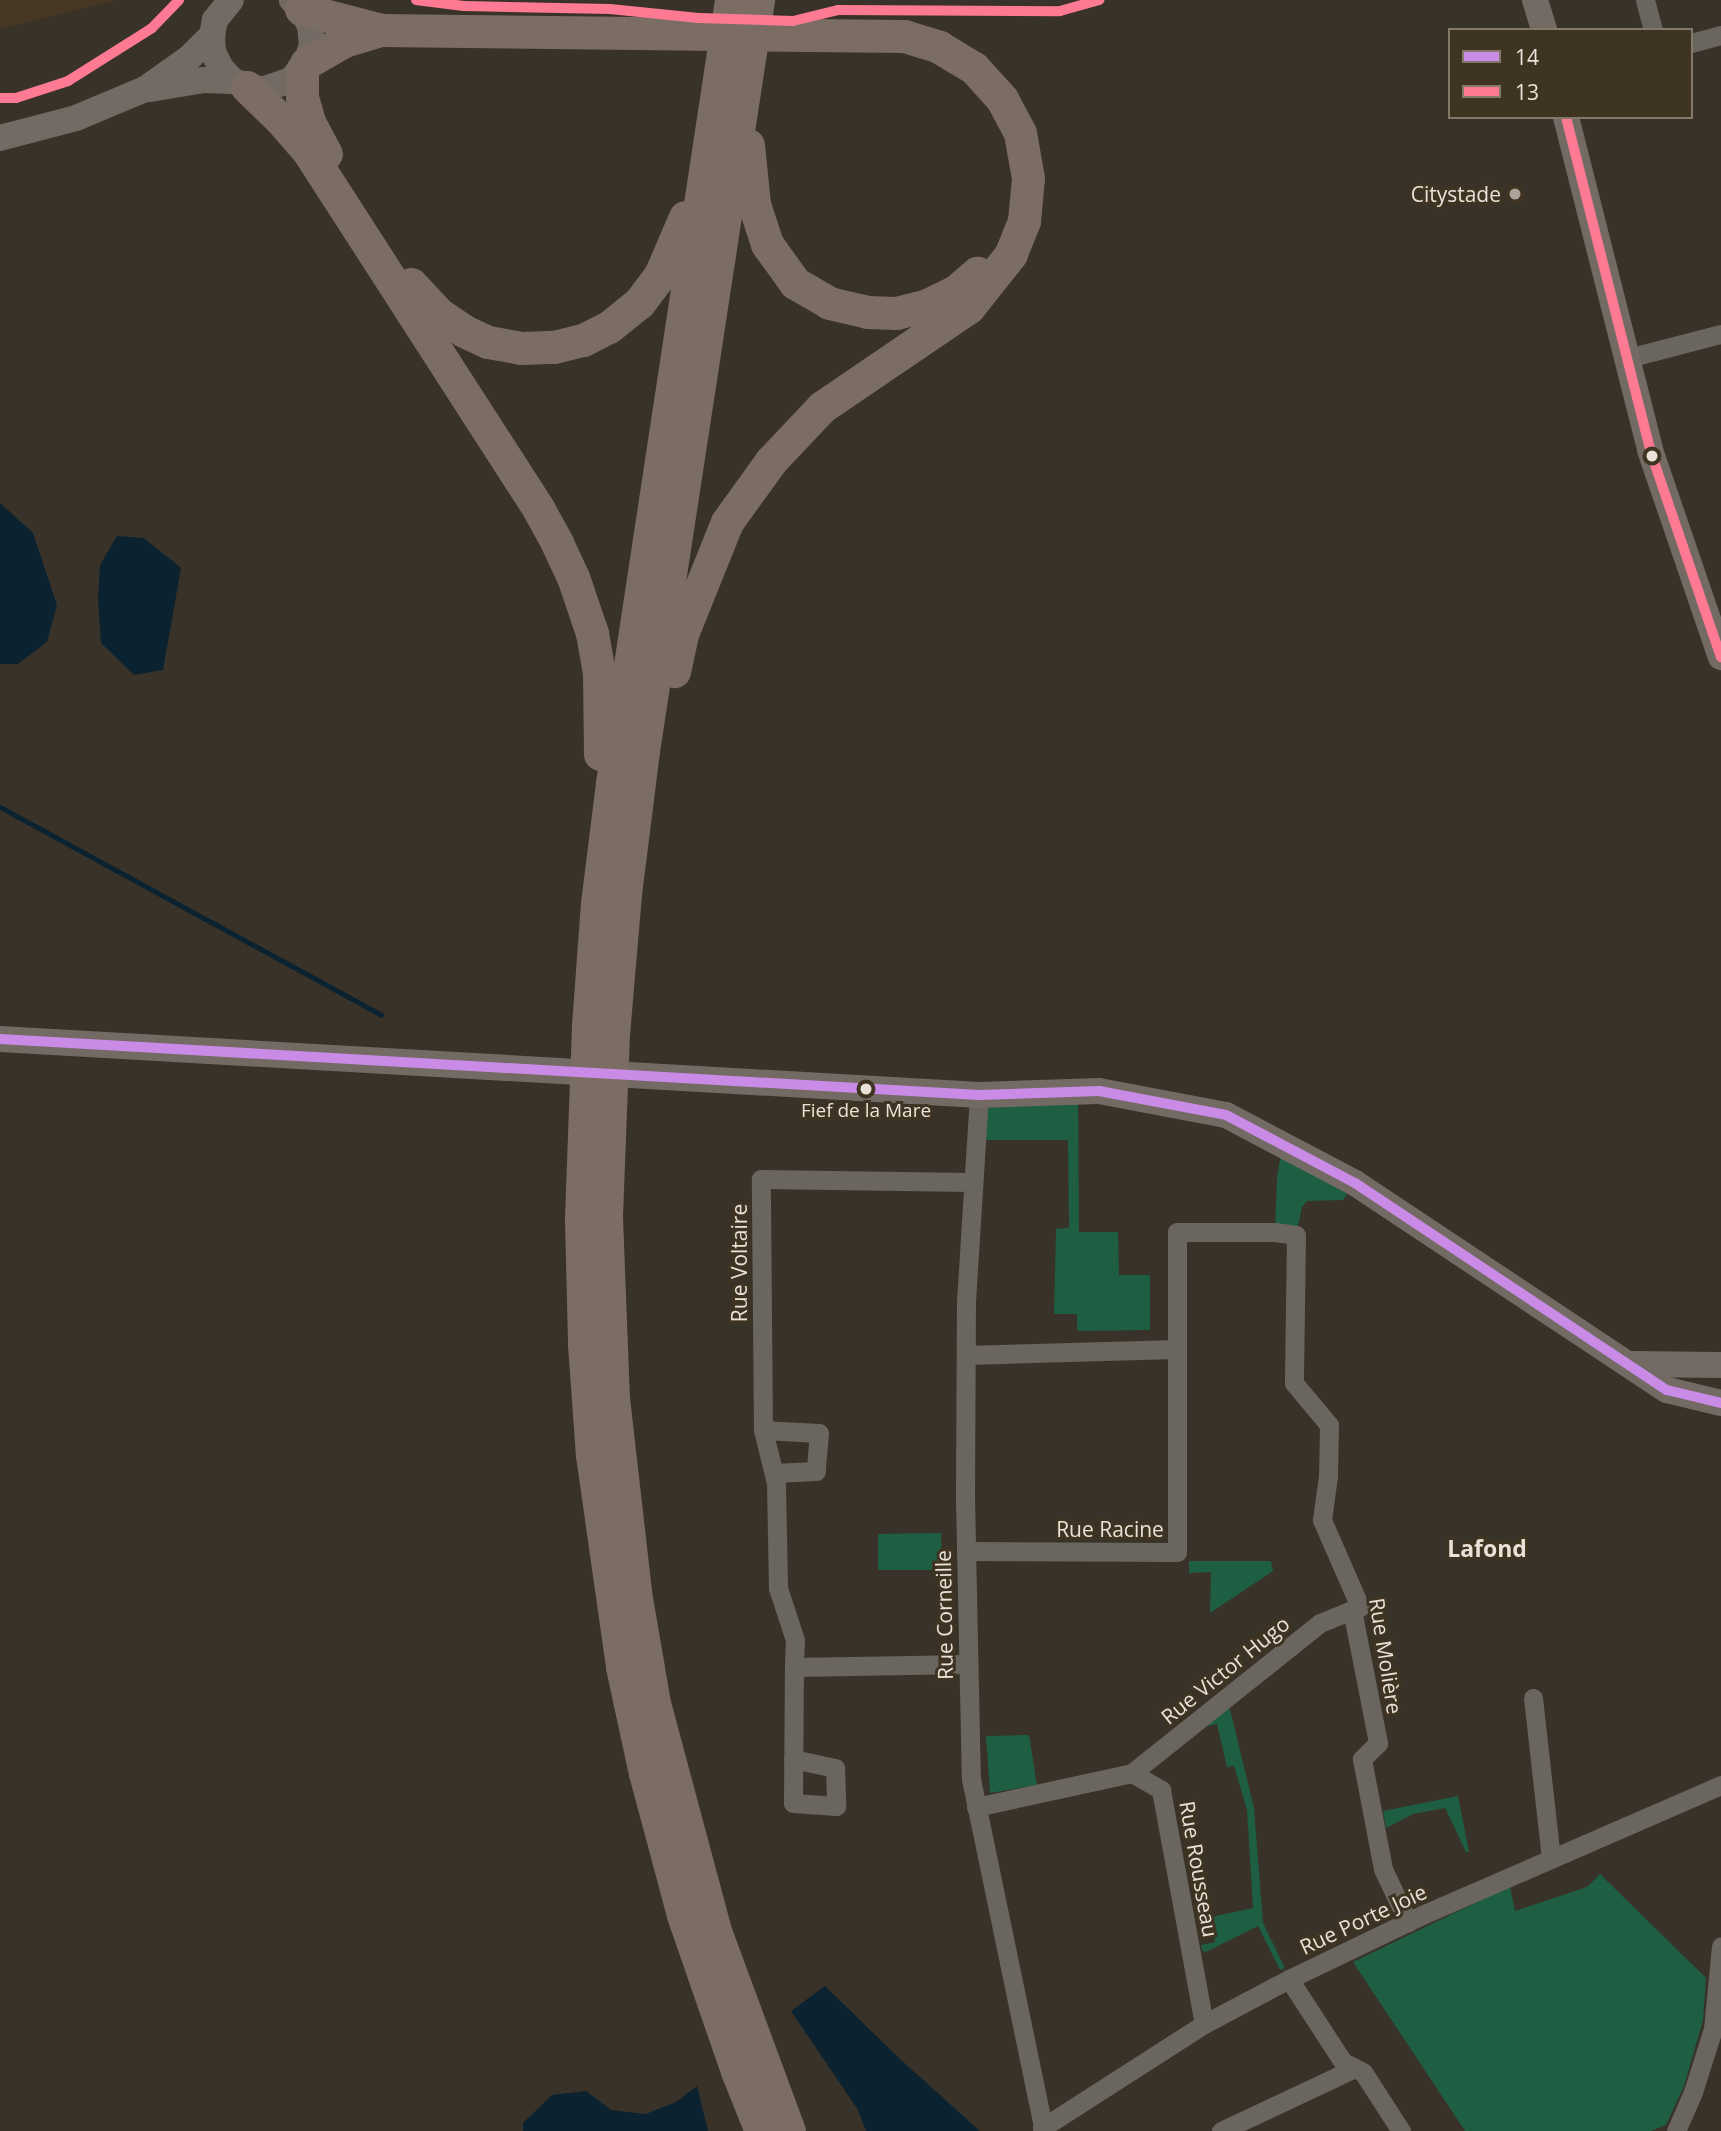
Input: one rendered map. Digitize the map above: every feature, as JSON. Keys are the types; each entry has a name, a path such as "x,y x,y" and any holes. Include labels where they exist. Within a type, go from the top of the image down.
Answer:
{"highway":[{"path":"731,0 733,67 754,204 767,244 795,283 829,303 867,312 896,313 927,305 964,285 979,271 999,243 1010,212 1013,174 1004,136 986,106 952,75 920,59 839,36"},
{"path":"381,30 344,41 304,66 302,97 322,149 402,273 439,314 464,331 488,342 521,348 554,347 583,341 608,327 639,303 660,275 674,247 711,131 758,0"},
{"path":"297,4 381,30 904,36 939,47 974,68 1002,99 1020,133 1028,178 1024,222 1011,254 969,307 822,407 771,461 727,522 682,634 665,707 643,751"},
{"path":"601,1029 625,894 733,67"},
{"path":"240,84 281,119 308,151 539,510 573,577 592,633 598,673 600,763 593,832 601,1029 596,1122 581,1219 583,1344 602,1545 622,1667 645,1773 683,1915 737,2071 761,2131"},
{"path":"597,903 612,783 711,131"},
{"path":"596,1122 606,1217 612,1398 635,1592 652,1690 715,1931 789,2131"}],"main road":[{"path":"231,0 215,20 212,34 213,52 221,68 240,84"},
{"path":"1535,0 1544,28"},
{"path":"145,89 204,80 277,87 291,80 304,66 312,45 310,26 297,4"},
{"path":"0,138 76,118 145,89 189,58 212,34"},
{"path":"1566,119 1625,359 1661,488 1720,648"},
{"path":"0,1040 979,1095 1099,1091 1226,1115 1355,1183 1632,1364 1667,1390 1721,1403"},
{"path":"1632,1364 1721,1366"}],"street":[{"path":"1645,0 1652,28"},
{"path":"1693,43 1721,36"},
{"path":"1625,359 1721,334"},
{"name":"Rue Corneille","path":"979,1095 971,1182 966,1354 966,1551 971,1779 1043,2130"},
{"name":"Rue Voltaire","path":"793,1759 795,1640 778,1588 774,1473 763,1430 761,1179 971,1182"},
{"name":"Rue Racine","path":"966,1551 1177,1552 1177,1231 1275,1232 1296,1235"},
{"name":"Rue Molière","path":"1296,1235 1294,1383 1329,1425 1328,1476 1322,1520 1360,1607 1352,1610 1378,1743 1362,1759 1383,1869 1408,1922"},
{"path":"966,1354 1177,1349"},
{"path":"763,1430 819,1433 816,1471 774,1473"},
{"name":"Rue Victor Hugo","path":"1132,1773 1320,1623 1352,1610"},
{"path":"794,1667 968,1664"},
{"path":"1533,1698 1550,1858"},
{"path":"1155,1755 1161,1790"},
{"path":"976,1807 1132,1773"},
{"name":"Rue Rousseau","path":"1132,1773 1161,1790 1204,2024"},
{"name":"Rue Porte Joie","path":"1043,2130 1204,2024 1289,1979 1550,1858 1721,1785"},
{"path":"1676,2131 1693,2092 1713,2029 1721,1946"},
{"path":"1289,1979 1343,2062 1363,2072 1401,2131"},
{"path":"1222,2131 1355,2068"}],"shaded area":[{"path":"0,0 117,0 0,29"}],"green space":[{"path":"1078,1092 1079,1232 1118,1232 1119,1275 1150,1275 1150,1330 1077,1331 1077,1314 1054,1314 1056,1229 1069,1228 1068,1140 975,1140 979,1095"},
{"path":"1283,1143 1355,1183 1343,1200 1307,1201 1302,1207 1296,1235 1275,1232 1277,1177"},
{"path":"941,1533 942,1570 878,1570 878,1534"},
{"path":"1189,1561 1271,1561 1273,1571 1210,1613 1211,1572 1189,1573"},
{"path":"1229,1705 1254,1808 1263,1923 1285,1968 1280,1970 1258,1926 1204,1953 1201,1945 1215,1942 1211,1917 1253,1908 1247,1810 1234,1766 1227,1767 1217,1724 1203,1727"},
{"path":"1029,1735 1037,1785 990,1793 986,1736"},
{"path":"1458,1796 1469,1852 1466,1852 1445,1808 1413,1814 1386,1828 1383,1811"},
{"path":"1600,1874 1706,1978 1703,2020 1684,2086 1666,2125 1651,2131 1465,2131 1353,1962 1510,1886 1515,1911 1587,1887"}],"water":[{"path":"0,503 33,533 57,605 47,642 18,664 0,664"},
{"path":"117,536 144,538 181,568 163,670 134,675 101,643 98,598 100,565"},
{"path":"825,1986 980,2131 866,2131 858,2110 791,2011"},
{"path":"697,2086 708,2131 523,2131 523,2123 552,2095 586,2091 611,2110 646,2114 676,2102"}],"waterway":[{"path":"0,807 381,1015"}],"transit line":[{"name":"13","path":"0,98 16,98 68,81 152,28 179,0"},
{"name":"13","path":"416,0 464,6 610,9 699,18 793,21 838,10 1060,11 1099,0"},
{"name":"13","path":"1567,119 1650,450 1721,657"},
{"name":"14","path":"0,1039 979,1095 1099,1091 1226,1115 1355,1183 1667,1390 1721,1403"}],"place":[{"name":"Citystade","path":"1515,194"},
{"name":"Fief de la Mare","path":"866,1089"}],"district":[{"name":"Lafond","path":"1487,1548"}]}
